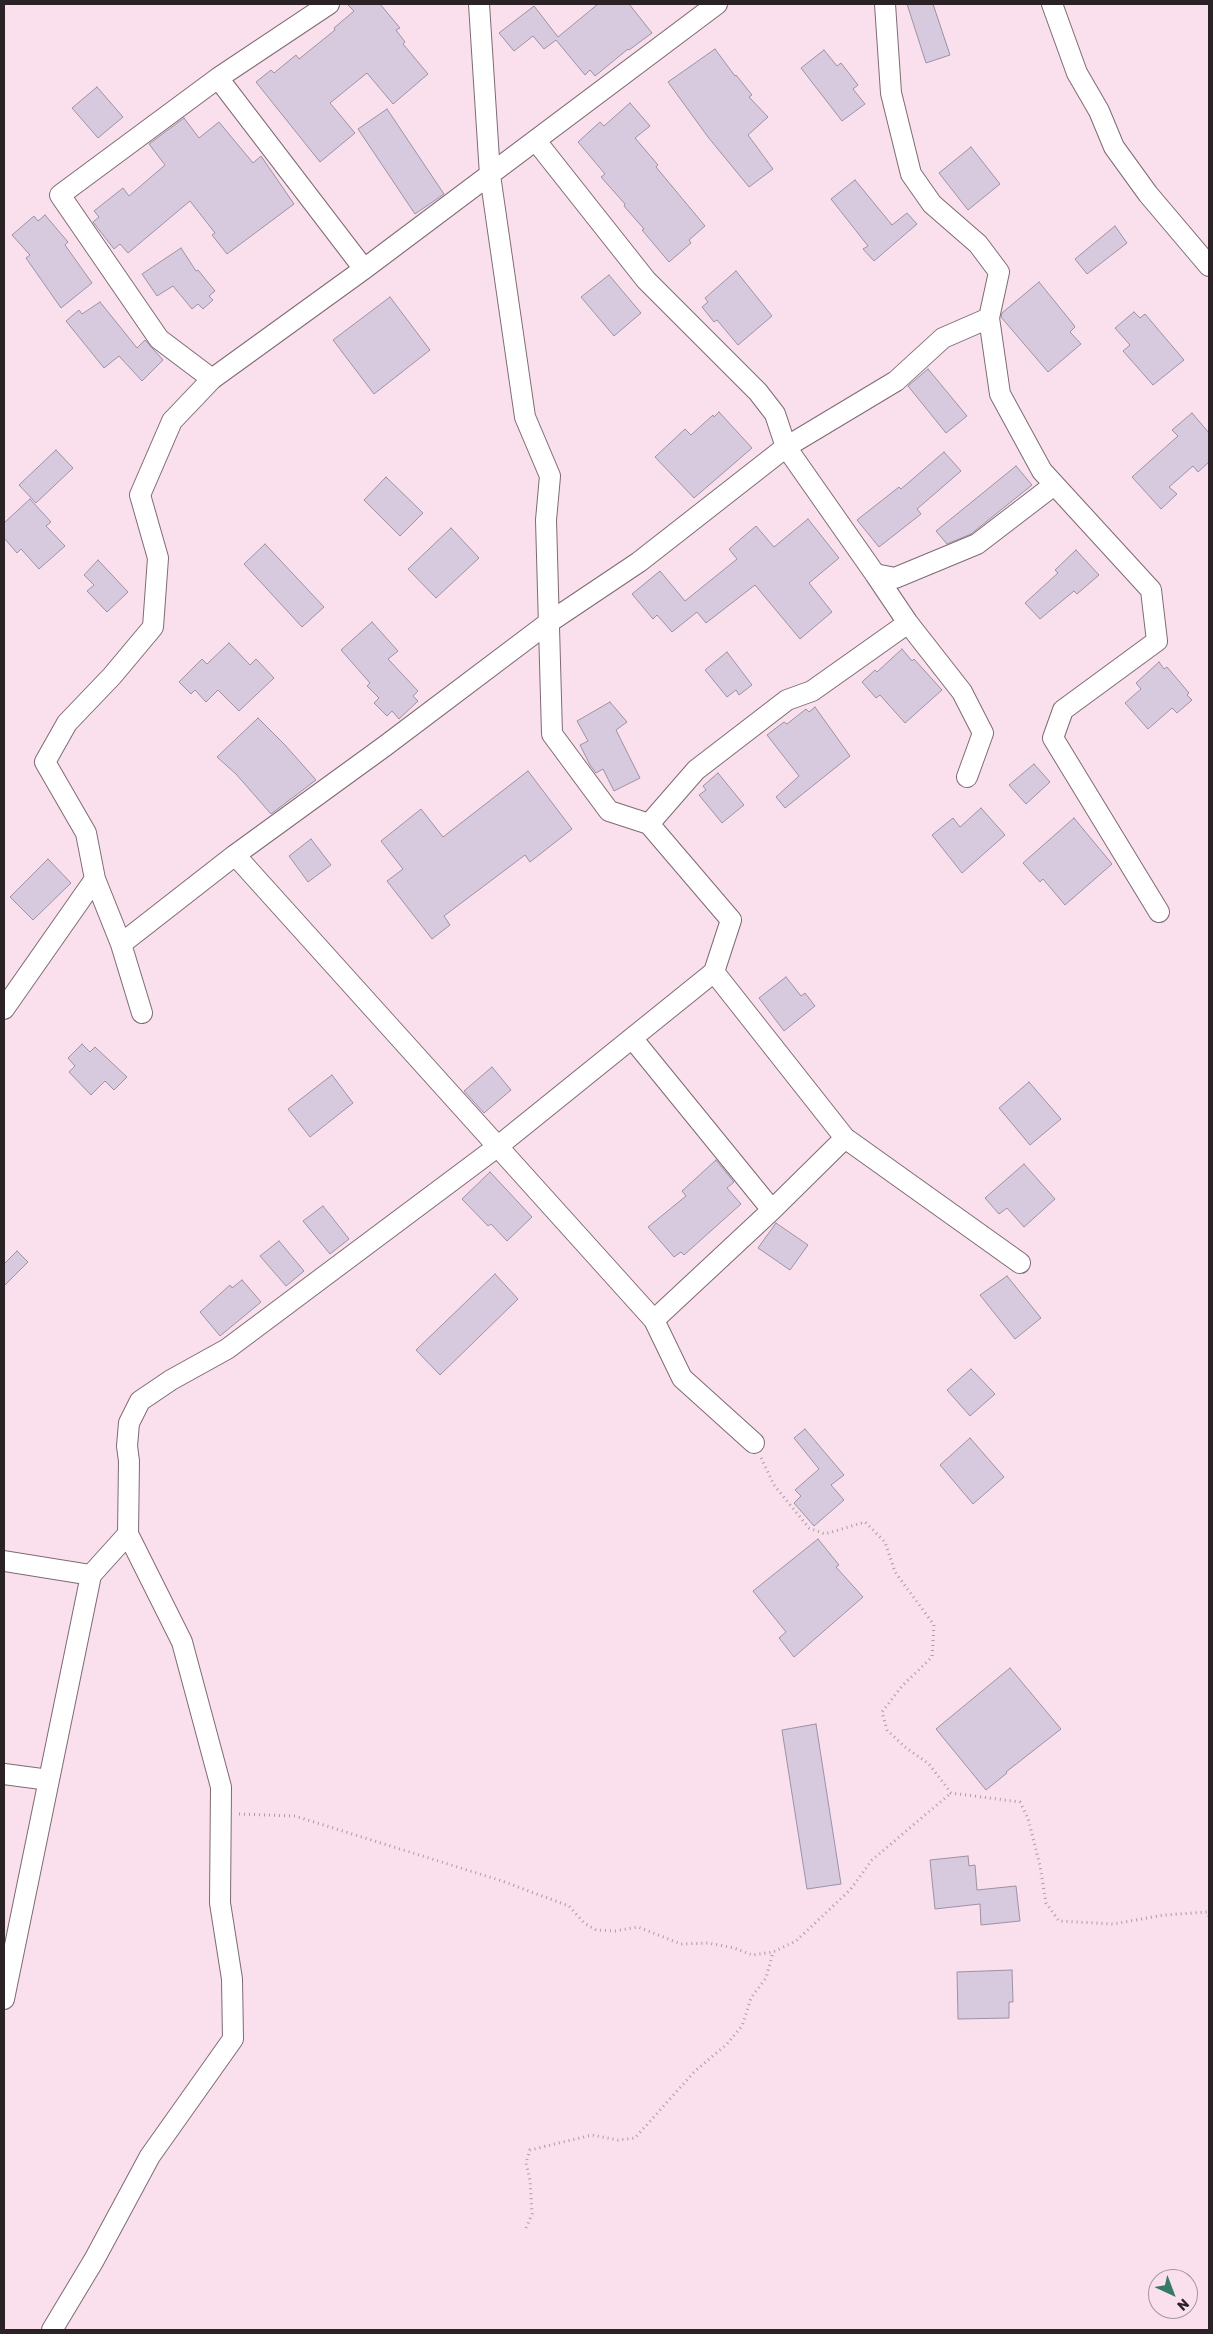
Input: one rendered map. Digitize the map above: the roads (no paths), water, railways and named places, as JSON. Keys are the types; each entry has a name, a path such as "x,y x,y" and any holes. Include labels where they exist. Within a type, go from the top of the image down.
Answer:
{"street":[{"path":"212,379 159,339 60,195 218,78 329,4"},
{"path":"52,2330 94,2260 150,2156 234,2039 232,1979 220,1903 221,1787 182,1642 128,1534 129,1461 127,1446 129,1423 140,1401 171,1380 227,1349 497,1147 714,972 732,920 649,824 609,811 552,734 546,520 550,476 525,417 490,175 479,4"},
{"path":"142,1013 121,944 95,879 86,833 45,762 67,723 112,676 153,627 158,558 140,495 172,421 212,379 536,141 695,10 717,4"},
{"path":"885,4 891,92 911,174 932,204 978,244 999,272 989,318 1000,394 1042,471 1151,590 1157,641 1062,710 1053,738 1159,912"},
{"path":"1052,4 1076,73 1099,111 1114,147 1148,194 1209,266"},
{"path":"218,78 364,269"},
{"path":"536,141 646,280 758,392 775,414 786,447 908,623 962,692 983,733 967,777"},
{"path":"121,944 235,855 385,746 548,623 639,562 786,447 896,381 943,338 989,318"},
{"path":"875,574 895,578 977,544 1054,485"},
{"path":"649,824 696,770 787,700 812,691 908,623"},
{"path":"235,855 654,1320 682,1378 754,1443"},
{"path":"4,1009 95,879"},
{"path":"714,972 845,1138 1020,1263"},
{"path":"632,1038 772,1210"},
{"path":"654,1320 772,1210 845,1138"},
{"path":"4,1999 8,1954 49,1780 91,1575 128,1534"},
{"path":"4,1561 91,1575"},
{"path":"4,1774 49,1780"}]}
